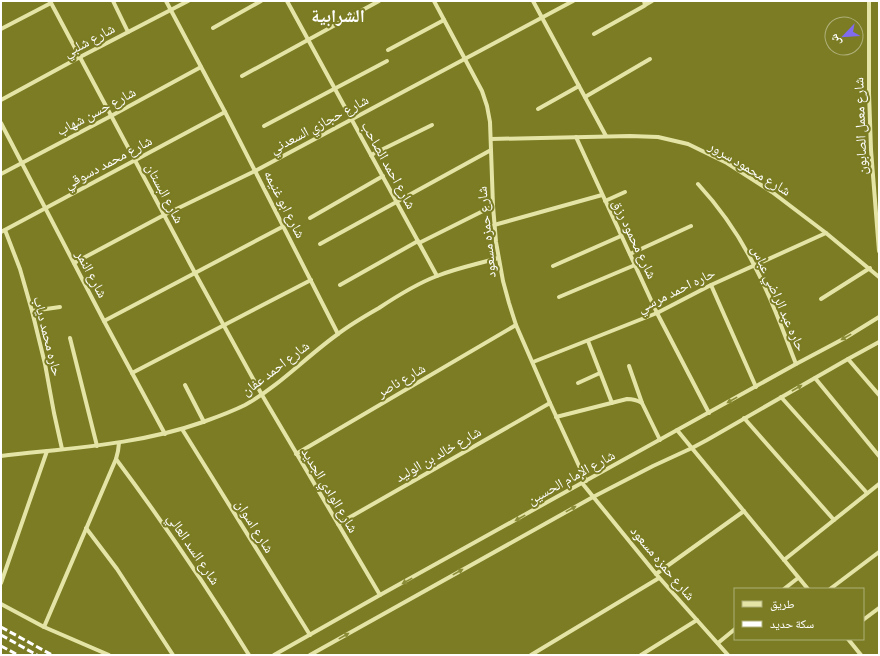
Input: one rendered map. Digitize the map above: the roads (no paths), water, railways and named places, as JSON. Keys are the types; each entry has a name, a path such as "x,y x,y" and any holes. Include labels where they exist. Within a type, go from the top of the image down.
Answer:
{"street":[{"path":"113,1 128,32"},
{"name":"شارع ابو غنيمه","path":"166,1 312,280 338,334"},
{"name":"شارع شلبي","path":"1,100 188,1"},
{"path":"213,28 261,1"},
{"name":"شارع احمد الصاحب","path":"287,1 437,276"},
{"path":"242,76 379,1"},
{"name":"شارع حمزه مسعود","path":"434,1 482,91 487,106 491,139 492,206 502,281 516,325 584,482 593,497 656,574 728,655"},
{"path":"533,1 606,136"},
{"name":"شارع حجازي السعدني","path":"74,263 164,215 255,171 573,1"},
{"path":"594,34 644,6 645,3 652,1"},
{"name":"شارع معمل الصابون","path":"869,1 869,93 871,143 879,251"},
{"path":"1,29 51,2"},
{"name":"شارع البستان","path":"51,2 262,395"},
{"path":"388,50 444,20"},
{"path":"585,97 650,59"},
{"path":"264,126 387,61"},
{"name":"شارع حسن شهاب","path":"1,174 201,67"},
{"path":"538,109 579,86"},
{"name":"شارع محمد دسوقي","path":"3,231 225,112"},
{"name":"شارع النمر","path":"1,123 104,321 165,434"},
{"path":"371,155 432,125"},
{"name":"شارع محمود سرور","path":"491,139 606,136 658,137 688,144 727,163 772,192 826,233 879,277"},
{"name":"شارع محمود رزق","path":"576,137 657,313 708,413"},
{"path":"320,244 491,150"},
{"path":"310,218 383,176"},
{"name":"حاره عبد الراضي عباس","path":"698,184 729,223 755,266 796,364"},
{"path":"605,201 625,192"},
{"path":"494,225 602,195"},
{"path":"340,285 419,242 492,206"},
{"path":"104,321 284,226"},
{"path":"630,254 691,226"},
{"name":"حاره محمد دياب","path":"3,231 20,269 32,311 45,364 62,449"},
{"name":"حاره احمد مرسي","path":"533,362 657,313 711,285 826,233"},
{"path":"553,266 621,236"},
{"name":"شارع احمد عفان","path":"1,455 119,443 165,434 225,414 262,395 338,334 422,282 437,276 498,258"},
{"path":"559,296 635,265"},
{"path":"822,299 870,268"},
{"path":"132,373 312,280"},
{"path":"711,285 756,387"},
{"path":"32,311 60,307"},
{"name":"شارع الإمام الحسين","path":"274,655 845,338 879,317"},
{"name":"شارع ناصر","path":"296,454 516,325"},
{"path":"70,338 97,446"},
{"path":"588,340 612,403"},
{"name":"شارع الإمام الحسين","path":"310,655 316,654 593,497 692,448 848,358 879,342"},
{"path":"848,358 879,395"},
{"path":"629,366 642,403 660,440"},
{"path":"578,383 600,373"},
{"path":"815,378 879,456"},
{"path":"186,385 204,422"},
{"name":"شارع الوادي الجديد","path":"262,395 380,595"},
{"path":"781,397 868,493"},
{"path":"556,417 627,399 638,400 642,403"},
{"name":"شارع خالد بن الوليد","path":"338,524 550,403"},
{"path":"744,418 834,520"},
{"name":"شارع اسوان","path":"182,429 310,635"},
{"path":"677,430 807,588"},
{"path":"44,627 116,458 119,443"},
{"path":"1,583 47,451"},
{"name":"شارع السد العالي","path":"116,458 190,563 249,655"},
{"path":"784,560 879,484"},
{"path":"656,574 744,511"},
{"path":"86,528 117,569 173,655"},
{"path":"831,588 879,552"},
{"path":"531,655 539,653 660,578"},
{"path":"785,588 798,578"},
{"path":"1,604 44,627 109,655"},
{"path":"864,619 879,608"},
{"path":"641,655 697,620"},
{"path":"718,644 734,631"},
{"path":"849,640 861,655"}],"railway":[{"path":"1,627 52,655"},
{"path":"1,635 37,655"},
{"path":"1,646 18,655"}],"district":[{"name":"الشرابية","path":"338,16"}]}
